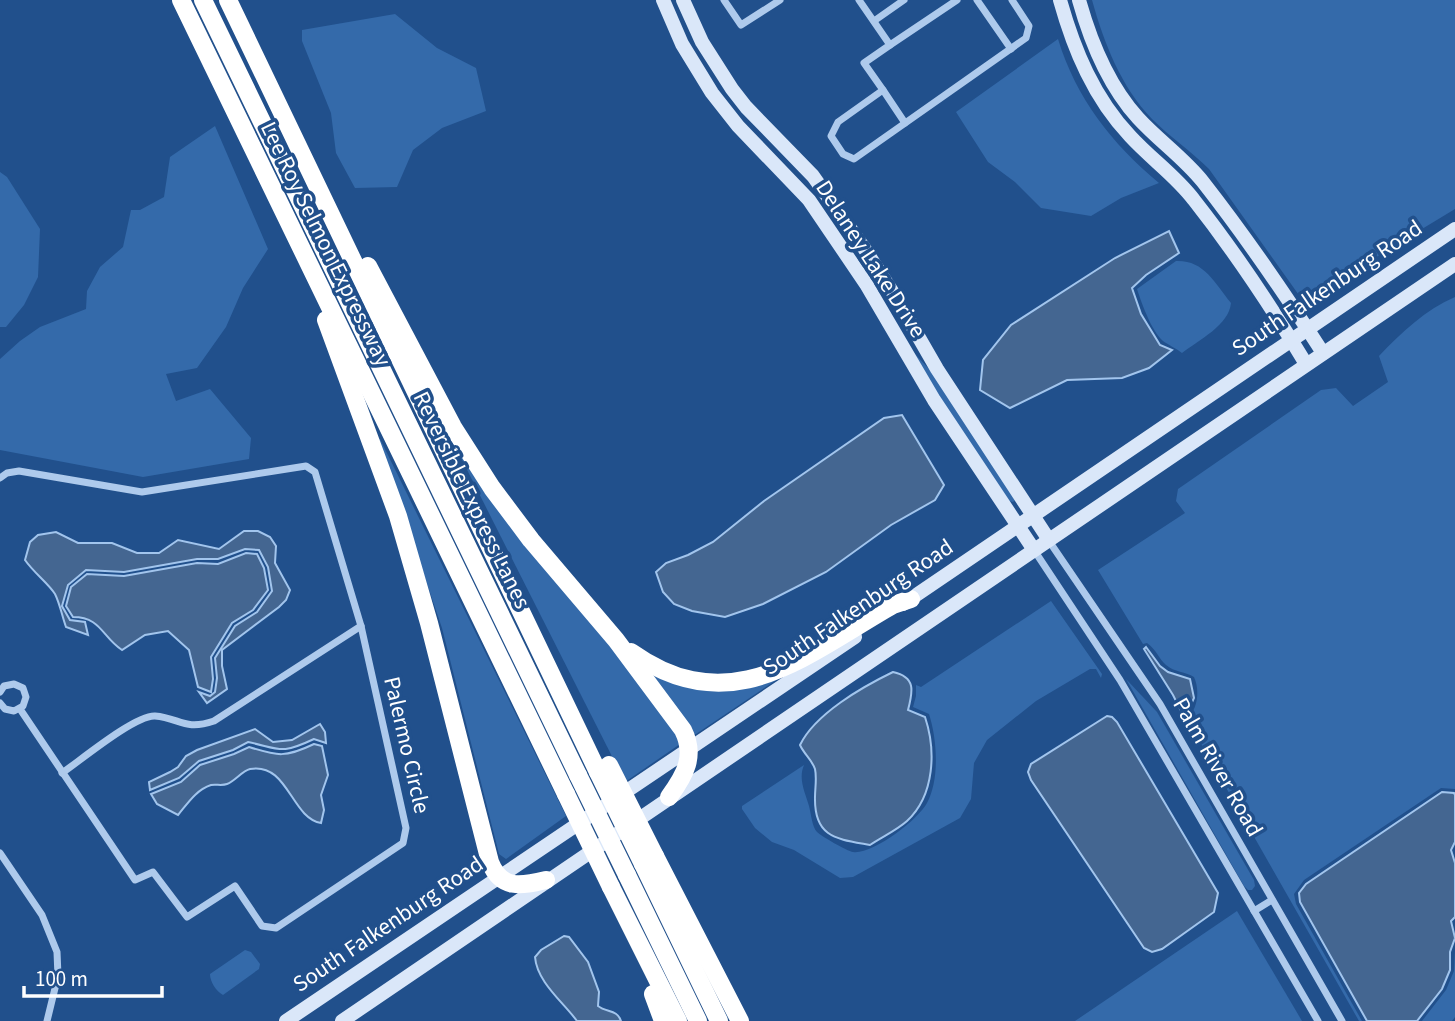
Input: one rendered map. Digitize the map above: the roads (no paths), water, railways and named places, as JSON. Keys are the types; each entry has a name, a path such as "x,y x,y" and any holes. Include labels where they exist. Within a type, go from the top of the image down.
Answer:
{"highway":[{"name":"Lee Roy Selmon Expressway","path":"181,0 611,887"},
{"name":"Reversible Express Lanes","path":"202,0 523,663 594,772"},
{"name":"Lee Roy Selmon Expressway","path":"228,0 503,572 594,772"},
{"path":"302,154 377,280 434,391 478,468 519,524 616,640 681,725 690,750 685,772 669,797"},
{"path":"303,250 347,381 398,516 429,623 487,854 497,877 507,883 546,880"},
{"path":"616,640 645,662 673,675 701,683 734,683 778,671 893,605 911,599"},
{"path":"594,772 719,1021"},
{"path":"640,866 698,1021"},
{"path":"640,866 706,1021"},
{"path":"640,866 740,1021"},
{"path":"611,887 663,1021"},
{"path":"611,887 678,1021"}],"street":[{"name":"Delaney Lake Drive","path":"663,0 682,44 712,93 738,126 809,200 866,284 934,400 1034,550"},
{"name":"Delaney Lake Drive","path":"683,0 702,42 732,89 813,176 864,248 937,369 1049,540"},
{"path":"724,0 741,25 780,0"},
{"path":"859,0 890,45"},
{"path":"874,21 904,0"},
{"path":"905,123 864,63 957,0"},
{"path":"977,0 1011,49"},
{"path":"883,90 838,122 831,136 843,154 854,159 1026,38 1030,26 1012,0"},
{"path":"1060,0 1079,59 1095,90 1130,137 1174,176 1194,200 1306,364"},
{"path":"1079,0 1096,51 1117,91 1138,118 1201,180 1307,329 1327,350"},
{"name":"South Falkenburg Road","path":"286,1021 690,750 1455,229"},
{"path":"342,1021 1455,264"},
{"name":"Palermo Circle","path":"0,478 19,471 142,492 306,466 315,472 361,626 406,828 403,843 275,929 262,926 234,886 187,917 153,872 135,880 20,709 26,697 23,688 14,684 1,686"},
{"name":"Palm River Road","path":"1049,540 1160,704 1342,1021"},
{"name":"Palm River Road","path":"1034,550 1119,680 1318,1021"},
{"path":"62,773 140,719 156,716 186,725 214,722 361,626"},
{"path":"2,708 14,711 20,709"},
{"path":"0,853 43,915 57,952 58,976 49,1011 50,1021"},
{"path":"1254,911 1272,900"}]}
